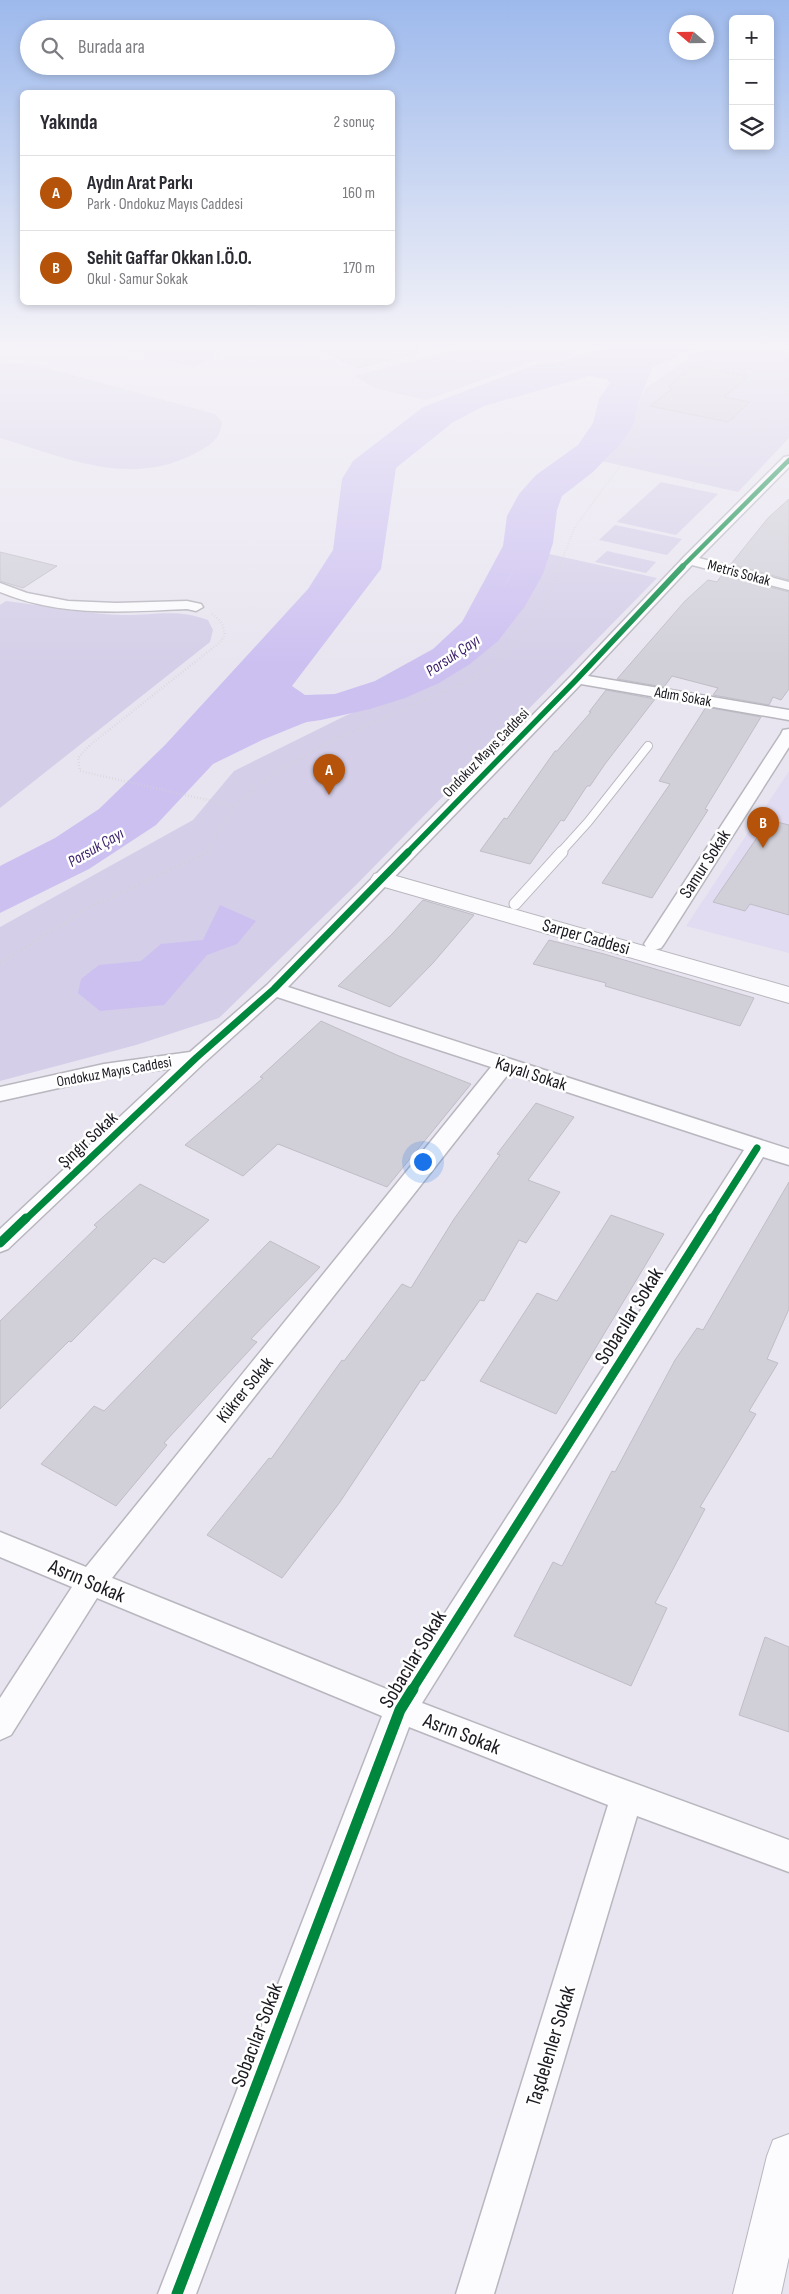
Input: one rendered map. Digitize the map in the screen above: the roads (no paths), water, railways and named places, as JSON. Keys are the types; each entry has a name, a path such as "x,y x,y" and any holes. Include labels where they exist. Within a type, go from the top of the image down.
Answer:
{"main road":[{"name":"Sarper Caddesi","path":"387,874 516,904 789,984"},
{"name":"Sarper Caddesi","path":"387,874 789,995"},
{"path":"757,2294 789,2156"}],"street":[{"name":"Ondokuz Mayıs Caddesi","path":"0,1094 104,1071 196,1058 274,989 577,679 689,560 789,460"},
{"name":"Metris Sokak","path":"689,560 789,586"},
{"path":"0,587 13,593 46,602 81,606 124,608 187,605 196,607"},
{"name":"Adım Sokak","path":"577,679 789,715"},
{"name":"Samur Sokak","path":"654,944 789,734"},
{"name":"Kayalı Sokak","path":"274,989 789,1157"},
{"name":"Şıngır Sokak","path":"0,1243 10,1222 196,1058"},
{"name":"Kükrer Sokak","path":"0,1725 91,1583 504,1065"},
{"name":"Sobacılar Sokak","path":"177,2294 400,1710 757,1148"},
{"name":"Asrın Sokak","path":"0,1544 400,1710 626,1798 789,1856"},
{"name":"Taşdelenler Sokak","path":"475,2294 626,1798"}],"lane":[{"path":"516,904 588,822 648,746"}],"water":[{"path":"366,451 417,451 396,468 381,569 292,686 305,695 335,694 375,681 433,649 462,622 503,546 507,516 519,494 536,475 570,451 592,451 543,488 529,510 525,547 487,620 464,646 420,676 262,740 213,764 156,825 89,869 0,913 0,866 55,838 99,809 165,745 308,589 333,550 342,479 353,461"},
{"path":"220,905 256,921 237,944 207,955 164,1005 100,1011 78,993 81,979 99,965 141,961 161,944 203,940"}],"waterway":[{"name":"Porsuk Çayı","path":"286,714 357,702 393,690 426,676 458,657 486,634 509,606 527,574 538,543 542,510 548,494 599,451"}],"place":[{"name":"Aydın Arat Parkı","path":"329,795"},
{"name":"Sehit Gaffar Okkan I.Ö.O.","path":"763,848"}]}
